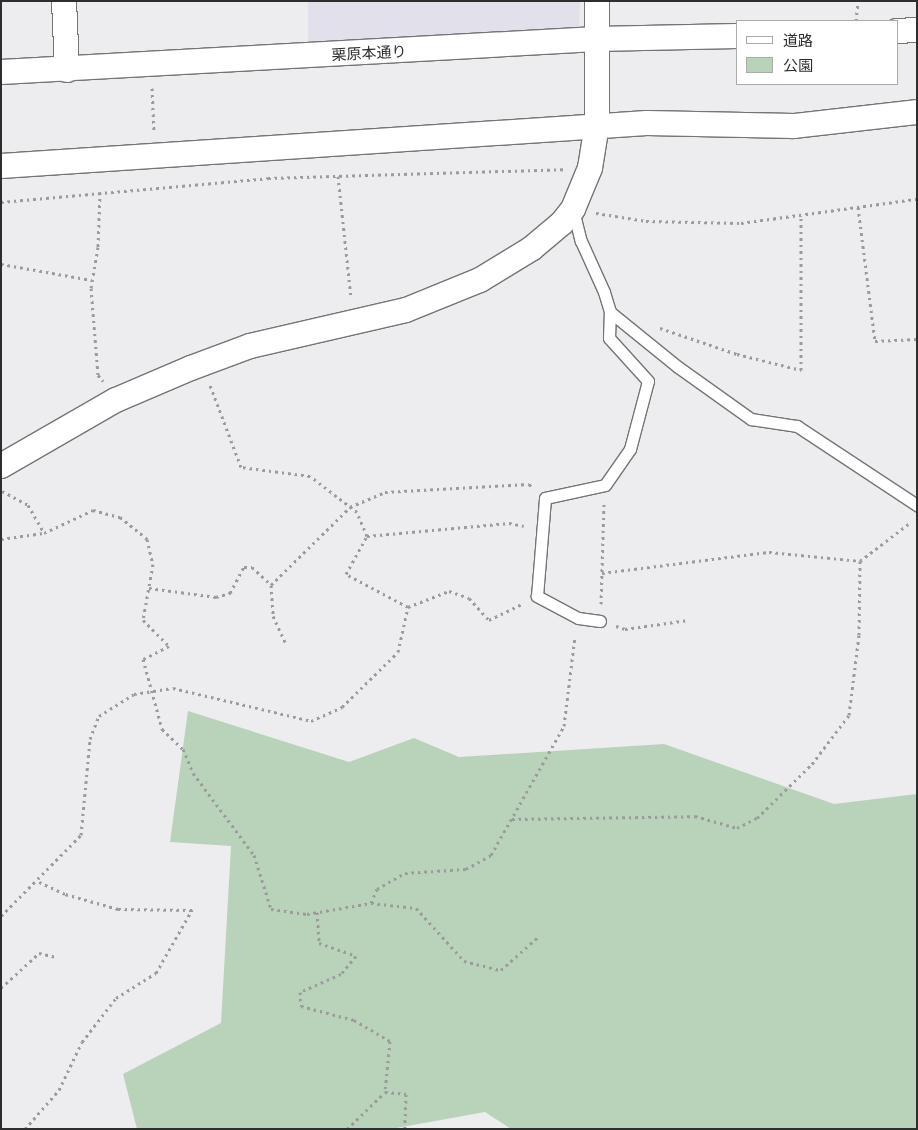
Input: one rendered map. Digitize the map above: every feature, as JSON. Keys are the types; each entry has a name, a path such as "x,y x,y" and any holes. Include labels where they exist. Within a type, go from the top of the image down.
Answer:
{"street":[{"path":"64,1 67,70"},
{"path":"1,466 116,400 202,364 250,346 406,310 480,280 531,249 562,223 573,209 590,168 597,125 597,1"},
{"path":"898,31 917,30"},
{"name":"栗原本通り","path":"1,72 67,70 596,39 736,36"},
{"path":"1,166 597,125 709,122 794,126 917,112"}],"lane":[{"path":"573,209 581,241 604,292 610,312 609,338 648,381 630,449 605,485 545,498 537,596 578,618 600,621"},
{"path":"610,312 751,419 797,426 917,505"}],"path":[{"path":"856,20 858,1"},
{"path":"150,65 160,187"},
{"path":"1,202 160,187 338,176 590,168"},
{"path":"338,176 354,322"},
{"path":"100,192 98,247 92,280 98,375 116,400"},
{"path":"573,209 646,221 741,223 917,199"},
{"path":"858,207 874,342 917,339"},
{"path":"627,326 651,324 737,354 801,370 801,215"},
{"path":"1,264 92,280"},
{"path":"202,364 241,467 310,476 357,512 367,536"},
{"path":"271,585 350,507 385,492 529,484 545,498"},
{"path":"605,485 600,621 625,629 688,620"},
{"path":"1,490 28,506 44,533"},
{"path":"1,539 44,533 93,510 120,517 147,539 153,564 143,620 169,646 143,659 162,729 183,748 193,773 254,855 271,909 318,912 371,903 416,908 464,961 501,970 539,936"},
{"path":"602,573 769,552 860,561 917,518"},
{"path":"367,536 509,523 542,529"},
{"path":"367,536 346,574 408,607 449,591 469,598 489,620 537,596"},
{"path":"512,819 695,816 737,828 757,818 812,764 849,715 859,634 860,561"},
{"path":"149,588 216,597 230,593 244,567 252,567 271,585 273,616 285,642"},
{"path":"1,916 81,835 90,739 99,716 134,694 173,688 311,721 342,707 398,652 408,607"},
{"path":"371,903 377,889 404,872 466,868 492,855 564,726 578,618"},
{"path":"25,1129 59,1090 82,1042 116,998 156,973 192,910 118,909 65,894 37,881"},
{"path":"318,912 319,943 356,956 340,974 300,992 301,1006 354,1020 390,1041 384,1092 348,1129"},
{"path":"1,988 39,952 56,957"},
{"path":"384,1092 406,1094 405,1129"}],"shaded area":[{"path":"308,1 580,1 579,28 308,44"}],"green space":[{"path":"188,711 349,762 414,738 459,757 664,744 834,804 917,794 917,1129 511,1129 485,1112 391,1129 137,1129 123,1074 221,1023 231,846 170,842"}]}
